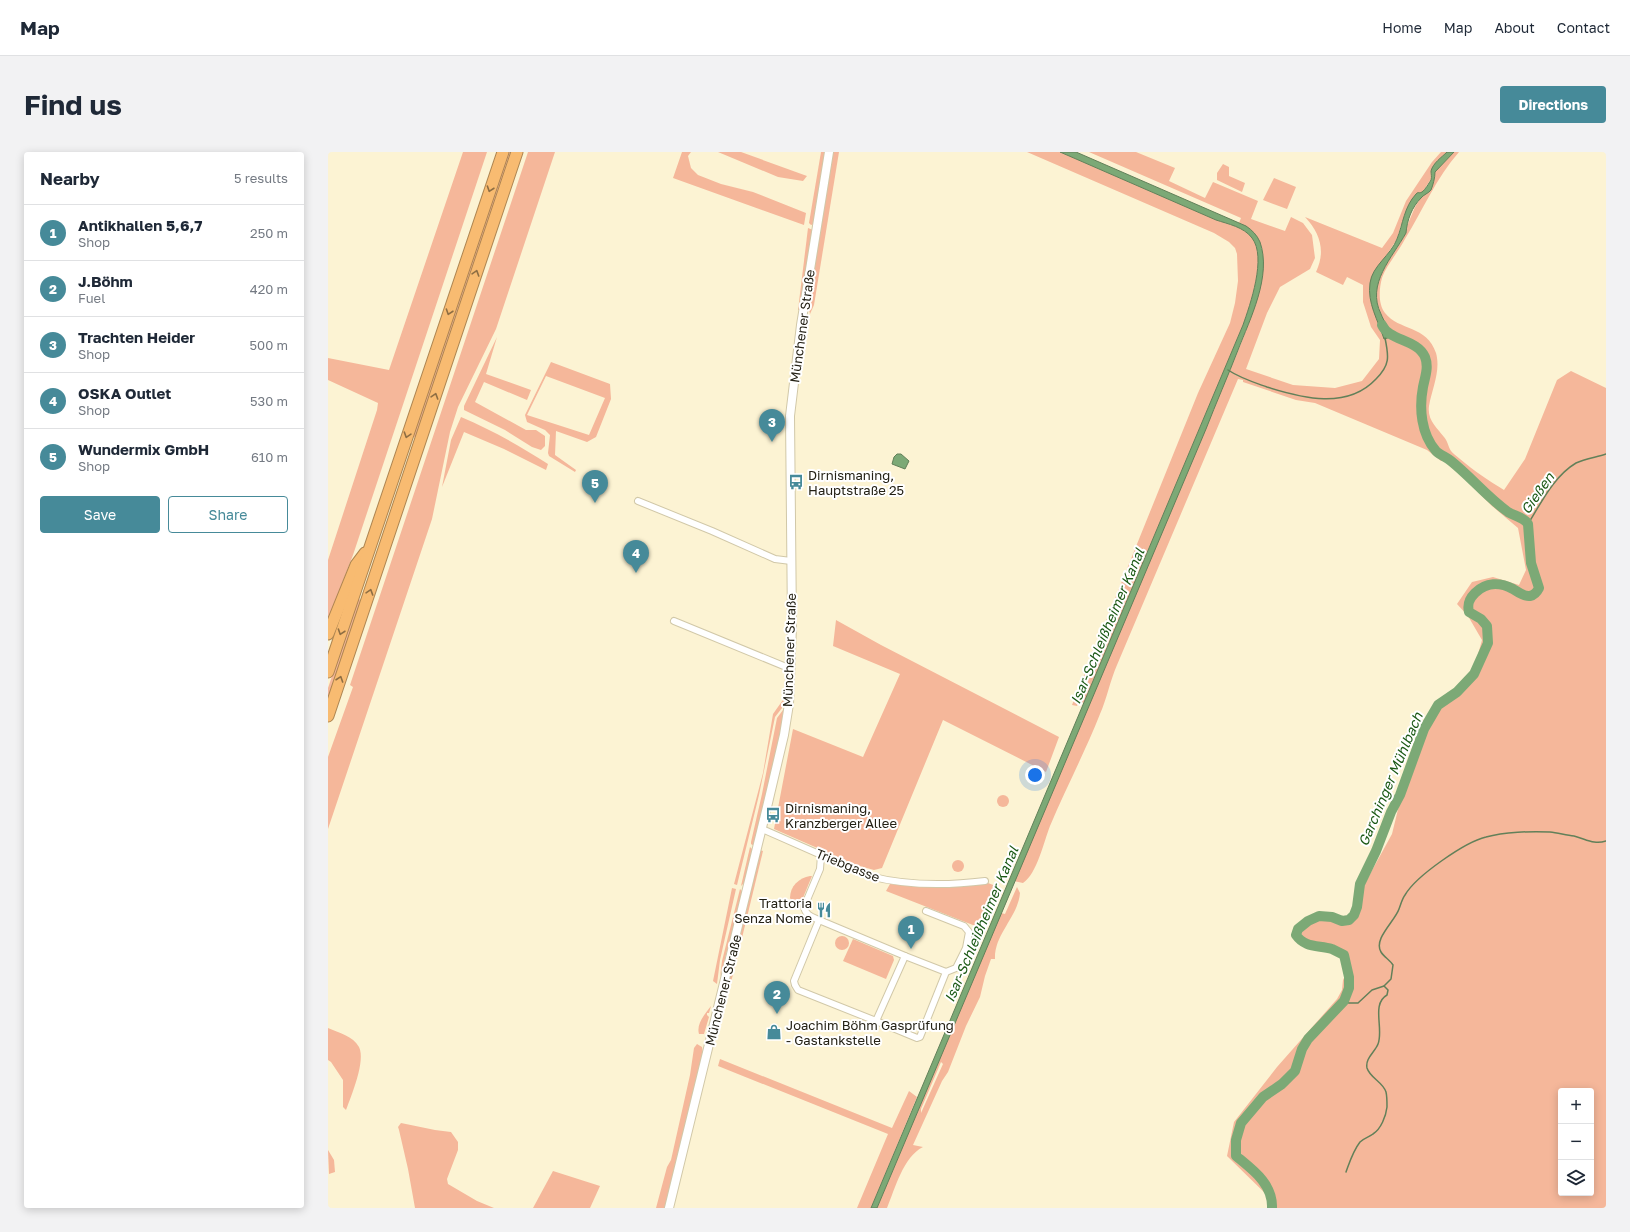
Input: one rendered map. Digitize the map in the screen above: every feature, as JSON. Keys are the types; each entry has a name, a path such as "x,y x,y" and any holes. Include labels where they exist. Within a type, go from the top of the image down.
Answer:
{"highway":[{"path":"328,672 503,152"},
{"path":"328,716 517,152"},
{"path":"328,634 356,565 372,542"}],"main road":[{"name":"Münchener Straße","path":"669,1208 762,829 784,735 789,704 791,402 802,320 829,152"}],"street":[{"path":"638,501 712,531 775,559 791,561"},
{"path":"674,621 789,668"},
{"name":"Triebgasse","path":"762,829 869,876 886,880 923,885 958,884 985,881"},
{"path":"821,855 820,869 804,907 805,912 809,916 946,972 956,968 966,948 969,932 964,926 926,912"},
{"path":"819,920 794,981 794,985 798,990 917,1038 920,1037 946,972"},
{"path":"876,1021 905,956"}],"shaded area":[{"path":"463,152 487,152 353,555 328,620 328,560 378,403 328,380 328,358 389,370"},
{"path":"507,152 511,152 416,438 412,436"},
{"path":"528,152 555,152 496,329 458,407 450,432 432,519 328,829 328,757 353,687 350,685"},
{"path":"682,152 691,152 688,156 691,168 698,175 721,184 753,192 806,213 804,225 673,178"},
{"path":"718,152 741,152 807,176 803,181 778,177"},
{"path":"821,152 825,152 814,224 811,225 809,223"},
{"path":"833,152 839,152 814,305 810,314 808,305"},
{"path":"1027,152 1060,152 1216,220 1245,231 1252,238 1256,246 1258,257 1256,281 1243,325 1084,703 1079,701 1077,706 1072,705 1198,393 1230,323 1238,281 1237,254 1235,248 1229,242 1214,233"},
{"path":"1060,152 1076,152 1246,226 1254,233 1260,242 1263,255 1261,283 1253,311 1206,429 877,1208 871,1208 1243,325 1256,281 1258,257 1256,246 1252,238 1245,231 1236,226 1216,220"},
{"path":"1089,152 1136,152 1175,168 1169,181 1205,198 1213,182 1258,201 1251,219 1285,231 1291,217 1303,223 1312,235 1315,258 1310,269 1280,287 1267,313 1246,369 1293,385 1335,388 1362,381 1379,359 1380,340 1371,327 1363,302 1363,285 1347,277 1343,285 1316,272 1321,257 1320,243 1314,229 1305,217 1382,248 1393,233 1406,201 1432,162 1441,152 1447,152 1432,170 1431,179 1401,225 1397,239 1381,264 1373,273 1377,321 1381,329 1393,333 1385,322 1377,303 1379,281 1388,261 1406,233 1407,226 1415,207 1421,197 1431,189 1435,172 1454,152 1459,152 1443,172 1386,269 1380,287 1380,301 1385,313 1391,319 1426,337 1432,344 1436,353 1437,373 1429,406 1431,420 1453,453 1504,490 1525,459 1557,380 1571,371 1606,388 1606,1208 1270,1208 1275,1203 1227,1156 1234,1122 1277,1067 1337,999 1342,990 1343,980 1347,972 1349,961 1345,952 1307,942 1302,938 1302,928 1315,919 1324,918 1347,925 1356,919 1364,885 1392,834 1412,752 1437,705 1472,676 1482,640 1468,616 1457,604 1472,582 1493,577 1519,585 1526,570 1518,528 1492,506 1451,465 1441,461 1427,450 1315,403 1296,400 1238,379 1112,677 1094,728 1050,826 1040,857 1028,879 1023,883 1014,881 1252,315 1261,281 1263,252 1255,235 1248,228 1239,223 1241,218"},
{"path":"1447,152 1454,152 1435,172 1431,190 1422,197 1413,210 1409,219 1406,233 1388,262 1379,282 1377,303 1385,322 1393,333 1391,337 1384,339 1370,298 1369,290 1371,277 1394,245 1406,210 1412,199 1417,193 1422,192 1426,188 1431,180 1431,171 1434,165"},
{"path":"1223,164 1229,167 1229,176 1245,183 1242,192 1217,180 1217,173"},
{"path":"1274,178 1296,187 1287,209 1263,200"},
{"path":"808,228 813,230 800,310 798,310"},
{"path":"497,337 486,374 531,390 527,400 484,382 475,402 526,430 536,430 545,436 545,446 541,450 532,447 505,430 464,410 464,406"},
{"path":"551,362 610,384 611,399 596,437 587,442 556,431 555,455 576,470 575,472 549,456 550,435 545,430 527,422 525,415","holes":["546,376 605,398 589,435 527,415"]},
{"path":"461,417 495,433 537,457 548,464 546,470 504,449 464,432 442,487 451,440"},
{"path":"897,454 901,454 909,461 905,469 892,464 894,457"},
{"path":"358,599 362,600 328,701 328,688"},
{"path":"836,620 881,645 1059,737 1046,772 943,720 882,868 874,870 856,865 774,829 793,729 863,757 900,674 833,646"},
{"path":"785,697 782,708 775,717 759,795 737,885 734,884 763,773 773,714"},
{"path":"783,710 778,744 754,846 751,842 777,718"},
{"path":"1001,795 1005,795 1009,801 1005,807 1001,807 997,803 997,799"},
{"path":"750,847 753,850 745,882 741,886"},
{"path":"760,850 763,851 733,975 723,1005"},
{"path":"956,860 960,860 964,866 960,872 956,872 952,868 952,864"},
{"path":"812,876 800,905 794,905 790,898 793,886 802,879"},
{"path":"988,883 996,886 978,927 886,891 890,884 939,886"},
{"path":"1017,887 1020,893 1018,902 998,942 995,959 991,959 980,997 966,1026 948,1072 942,1081 913,1145 923,1147 910,1158 900,1174 887,1208 877,1208 1001,913 1005,914","holes":["941,1062 943,1064 921,1113 921,1109"]},
{"path":"732,888 736,889 720,960 717,984 713,981"},
{"path":"740,889 743,892 720,977 722,961"},
{"path":"839,936 845,936 849,940 849,946 845,950 839,950 835,946 835,940"},
{"path":"853,939 893,956 894,960 886,979 843,961"},
{"path":"711,1006 709,1013 707,1013 709,1017 704,1034 699,1034 698,1030 700,1023"},
{"path":"328,1028 353,1040 359,1047 361,1053 361,1061 357,1078 346,1110 343,1107 343,1080 328,1060"},
{"path":"697,1044 702,1047 703,1053 665,1208 656,1208 667,1167 671,1160 690,1075 694,1048"},
{"path":"720,1059 892,1128 909,1091 917,1097 871,1208 857,1208 888,1134 718,1066"},
{"path":"401,1123 451,1132 458,1142 458,1150 447,1179 448,1184 477,1201 494,1208 415,1208 398,1127"},
{"path":"328,1150 334,1160 335,1172 329,1174"},
{"path":"553,1171 600,1186 590,1208 533,1208"}],"waterway":[{"name":"Garchinger Mühlbach","path":"1272,1208 1271,1199 1266,1185 1255,1172 1236,1156 1236,1140 1241,1123 1263,1097 1282,1084 1295,1071 1302,1049 1308,1039 1344,1001 1349,988 1349,977 1344,955 1332,949 1303,942 1296,935 1298,929 1308,921 1319,916 1332,917 1342,921 1349,920 1354,915 1357,907 1360,884 1376,851 1391,812 1400,795 1424,729 1438,705 1457,692 1474,674 1488,643 1487,626 1481,619 1469,612 1468,604 1471,597 1479,589 1493,584 1503,585 1526,596 1532,596 1539,588 1531,563 1528,524 1524,520 1500,506 1458,467 1436,451 1427,437 1421,412 1422,395 1427,368 1425,357 1416,347 1391,334 1382,325"},
{"path":"1228,370 1252,382 1295,395 1324,399 1338,398 1352,395 1364,389 1381,374 1386,365 1388,356 1385,338"},
{"name":"Gießen","path":"1528,524 1549,490 1568,468 1576,463 1606,454"},
{"path":"1344,1001 1349,1003 1358,1003 1372,990 1384,986 1391,979 1393,965 1382,954 1379,947 1382,936 1397,914 1403,898 1411,887 1430,870 1454,853 1477,840 1486,837 1518,832 1550,832 1574,836 1594,842 1606,841"},
{"path":"1346,1172 1352,1156 1360,1142 1376,1132 1383,1122 1387,1107 1386,1092 1382,1085 1367,1068 1367,1061 1378,1044 1380,1031 1380,1004 1382,999 1387,995 1388,990 1384,986"}],"place":[{"name":"Trachten Heider","path":"772,442"},
{"name":"Dirnismaning, Hauptstraße 25","path":"796,482"},
{"name":"Wundermix GmbH","path":"595,503"},
{"name":"OSKA Outlet","path":"636,573"},
{"name":"Dirnismaning, Kranzberger Allee","path":"773,815"},
{"name":"Trattoria Senza Nome","path":"824,910"},
{"name":"Antikhallen 5,6,7","path":"911,949"},
{"name":"J.Böhm","path":"777,1014"},
{"name":"Joachim Böhm Gasprüfung - Gastankstelle","path":"774,1032"}],"water label":[{"name":"Isar-Schleißheimer Kanal","path":"1107,626"},
{"name":"Isar-Schleißheimer Kanal","path":"981,924"}]}
